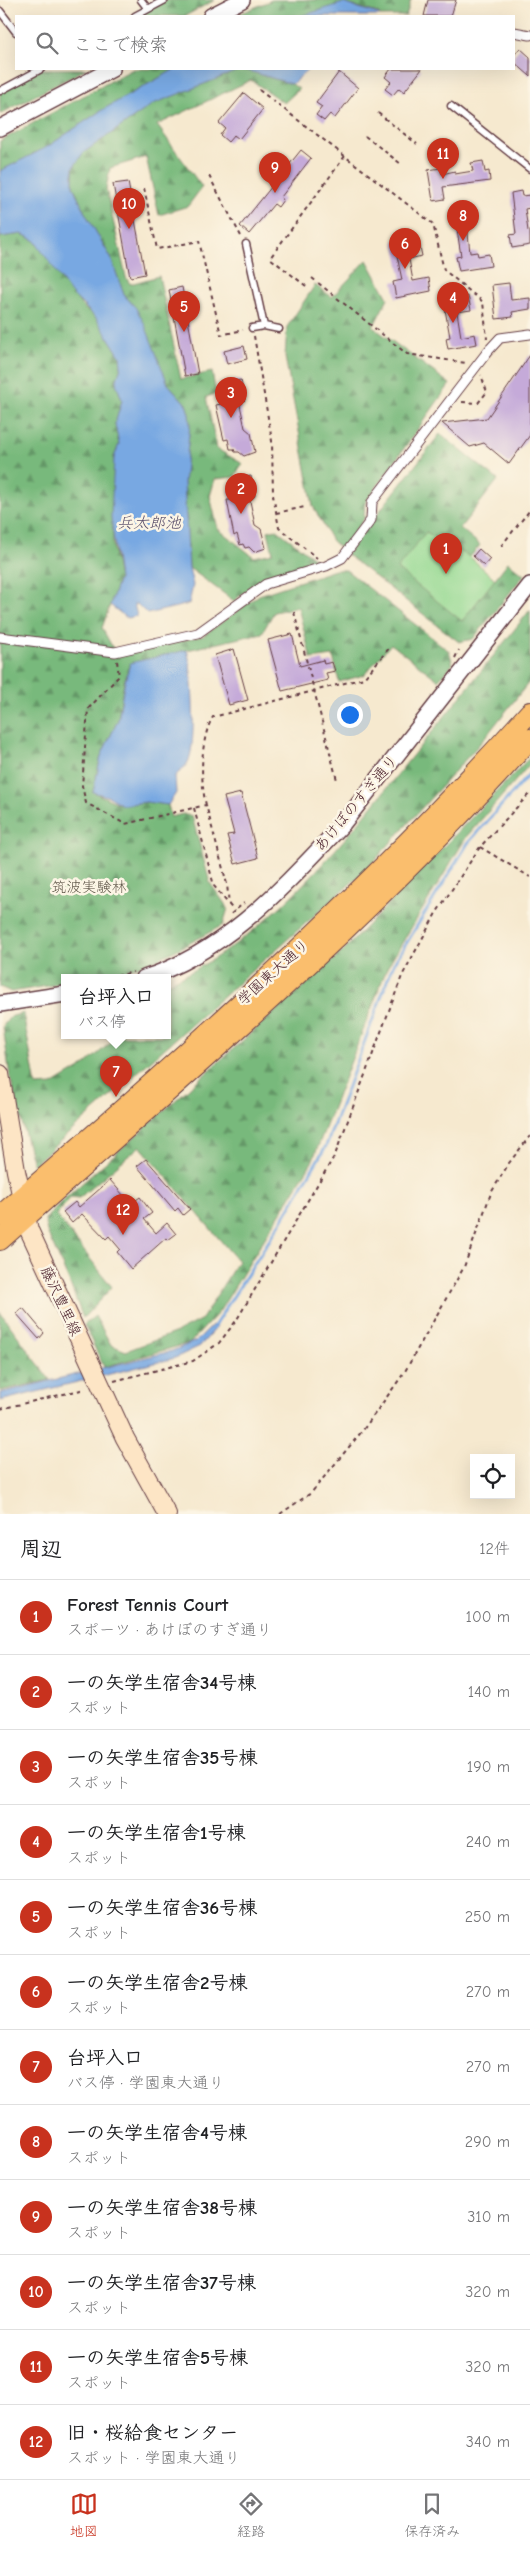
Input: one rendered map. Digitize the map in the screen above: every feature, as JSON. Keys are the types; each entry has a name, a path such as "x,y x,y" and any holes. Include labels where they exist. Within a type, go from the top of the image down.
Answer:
{"main road":[{"name":"学園東大通り","path":"0,1216 323,927 410,841 530,712"},
{"name":"学園東大通り","path":"0,1240 335,940 422,854 530,738"},
{"name":"藤沢豊里線","path":"0,1074 21,1198 26,1217 44,1264 134,1456 166,1514"}],"street":[{"path":"213,15 242,0"},
{"path":"515,32 530,35"},
{"path":"0,128 110,70"},
{"path":"0,638 115,652 198,633 266,584 326,566 342,558 372,520 372,502 488,351 500,338 530,334"},
{"name":"あけぼのすぎ通り","path":"143,974 200,954 235,916 342,825 530,585"},
{"path":"0,1004 61,995"}],"lane":[{"path":"141,0 148,9"},
{"path":"137,15 166,0"},
{"path":"0,11 15,31"},
{"path":"0,91 40,70"},
{"path":"451,106 530,169"},
{"path":"246,244 264,326"},
{"path":"252,328 264,326 279,329"}],"path":[{"path":"259,90 433,224 444,270 483,302 488,351"},
{"path":"378,113 417,144"},
{"path":"365,136 400,164"},
{"path":"306,286 270,258 345,156"},
{"path":"209,176 228,207 235,228 246,244"},
{"path":"144,188 157,249 199,241 221,335 252,328 272,441 273,495 279,528 295,538 326,566"},
{"path":"312,278 407,354 478,365 487,392 478,403 450,401"},
{"path":"276,513 305,508"},
{"path":"501,546 530,510"},
{"path":"294,612 336,780"},
{"path":"229,905 227,884 202,787 206,728 213,716 364,678 390,646"},
{"path":"455,658 459,650"},
{"path":"115,652 119,676 88,710 82,786 86,803 125,824 206,805"},
{"path":"0,1409 97,1377 193,1361 219,1343 236,1320 335,1155 402,976 435,915 480,847 530,793"},
{"path":"194,808 214,886 235,916 247,902"},
{"path":"480,847 530,877"},
{"path":"280,1514 311,1493 363,1430 404,1373 464,1267 491,1193 509,1162 530,1136"}],"green space":[{"path":"165,0 215,0 187,15 137,15"},
{"path":"272,0 411,0 406,15 379,15 343,3 304,15 237,15"},
{"path":"39,70 84,70 0,114 0,91"},
{"path":"131,70 173,70 102,110 47,147 0,171 0,141"},
{"path":"239,70 245,70 292,84 299,89 284,103 251,80 157,125 202,187 188,206 159,215 146,157 110,168 106,189 126,277 130,284 159,276 181,379 212,372 216,394 206,397 217,449 243,464 234,477 215,479 210,496 218,529 254,557 273,553 268,531 276,529 319,562 319,564 252,586 234,601 189,568 184,483 190,424 186,404 168,384 136,309 124,295 111,258 84,211 73,186 73,167 83,153 153,104"},
{"name":"筑波実験林","path":"22,234 34,240 82,306 96,318 120,356 121,366 116,383 122,400 115,424 119,444 114,458 113,545 119,579 102,628 115,652 123,654 203,636 259,595 335,570 346,570 449,651 453,664 438,680 391,644 364,675 339,682 333,656 311,659 298,607 274,612 262,633 130,663 124,682 118,720 101,756 93,792 122,805 146,802 168,805 171,817 183,814 192,816 210,883 228,908 223,925 148,963 109,974 61,974 61,984 11,992 0,987 0,237"},
{"path":"367,260 388,298 373,327 450,384 365,503 364,519 342,550 332,541 313,506 285,357 287,327 315,285 332,297"},
{"path":"440,434 498,480 460,528 480,545 470,557 426,532 462,621 508,562 524,575 473,639 459,642 346,554"},
{"path":"426,532 470,557 495,579 462,621 397,569"},
{"path":"530,610 530,681 483,740 367,869 33,1165 10,1077 3,1026 10,1017 23,1013 36,1086 52,1085 85,1065 115,1039 171,1039 171,981 203,965 237,943 270,916 301,887 358,823"},
{"path":"530,757 530,764 467,836 387,968 312,1162 219,1312 190,1343 104,1367 84,1325 95,1316 111,1345 126,1351 177,1332 202,1319 238,1261 140,1146 79,1198 71,1197 56,1215 112,1287 83,1318 47,1232 45,1220 60,1203 342,952"},
{"path":"0,1312 50,1380 0,1391"}],"water":[{"path":"343,3 379,15 304,15"},
{"name":"兵太郎池","path":"173,70 239,70 153,104 83,153 73,168 73,186 84,211 111,258 124,295 136,308 145,325 168,384 186,404 189,414 190,424 184,483 189,568 193,585 189,604 147,614 137,604 134,604 137,616 127,618 110,605 119,579 111,517 114,458 119,444 115,424 122,400 116,383 121,366 120,356 96,318 71,293 34,240 22,234 0,237 0,171 47,147 102,110"},
{"path":"245,70 308,70 292,84"},
{"path":"187,650 192,689 193,724 191,753 184,768 175,776 176,793 168,805 146,802 122,805 110,797 93,792 101,756 118,720 130,663"},
{"path":"212,1325 217,1327 200,1346 175,1358 0,1401 0,1393 172,1351 196,1341"}],"building":[{"path":"428,0 456,0 451,15 424,15"},
{"path":"520,48 530,57 530,76 515,63 515,54"},
{"path":"390,70 421,70 404,92 399,88 393,95 385,89 391,82 385,77"},
{"path":"339,72 358,88 335,118 330,114 324,121 316,115 322,107 316,103"},
{"path":"244,93 263,109 239,139 234,135 228,142 220,135 225,128 219,123"},
{"path":"301,150 311,158 281,197 283,200 278,207 274,204 249,234 240,226"},
{"path":"483,161 485,172 489,171 490,181 443,187 445,199 433,201 428,170 441,168 442,174 455,171 455,174 473,171 471,163"},
{"path":"128,182 145,274 130,277 113,184"},
{"path":"521,191 522,196 530,195 530,208 525,209 528,231 530,230 530,245 512,248 510,235 516,234 511,193"},
{"path":"466,214 470,253 477,252 478,256 489,254 491,266 459,271 456,257 461,256 455,216"},
{"path":"406,239 407,244 419,242 422,256 409,259 413,281 429,278 431,291 396,298 393,282 402,280 394,241"},
{"path":"509,283 511,300 530,298 530,309 512,312 513,317 496,319 492,285"},
{"path":"182,287 198,374 185,376 169,290"},
{"path":"456,291 457,298 468,296 471,310 457,312 461,337 475,334 477,344 448,349 446,338 450,337 442,293"},
{"path":"244,346 247,359 227,364 224,351"},
{"path":"530,355 530,435 509,464 484,443 470,447 442,423 487,418"},
{"path":"241,380 245,400 240,405 245,428 251,433 255,452 244,456 239,452 235,452 234,449 230,449 228,439 224,440 216,405 221,404 218,394 223,392 222,388 227,387 230,382"},
{"path":"251,476 255,496 250,501 255,525 261,529 266,548 254,552 249,547 245,548 243,544 240,545 237,534 234,536 227,500 231,500 229,490 233,488 232,484 241,480 240,478"},
{"path":"479,549 490,559 484,566 473,556"},
{"path":"292,634 300,666 323,660 324,664 332,662 335,671 326,673 328,680 282,691 268,640"},
{"path":"234,649 248,700 229,705 215,655"},
{"path":"241,793 258,858 235,864 227,835 234,834 224,797"},
{"path":"146,1159 190,1209 183,1215 178,1208 175,1211 137,1166"},
{"path":"110,1180 131,1204 140,1197 152,1213 144,1219 156,1233 167,1223 176,1234 168,1240 166,1238 131,1269 117,1252 120,1249 109,1236 106,1239 82,1214 72,1223 63,1212 75,1202 79,1207"},
{"path":"23,1308 44,1333 39,1339 16,1313"}],"waterway":[{"path":"213,1328 281,1222 326,1146 393,965 468,843 530,773"}],"place":[{"name":"一の矢学生宿舎5号棟","path":"443,179"},
{"name":"一の矢学生宿舎38号棟","path":"275,193"},
{"name":"一の矢学生宿舎37号棟","path":"129,229"},
{"name":"一の矢学生宿舎4号棟","path":"463,241"},
{"name":"一の矢学生宿舎2号棟","path":"405,269"},
{"name":"一の矢学生宿舎1号棟","path":"453,323"},
{"name":"一の矢学生宿舎36号棟","path":"184,332"},
{"name":"一の矢学生宿舎35号棟","path":"231,418"},
{"name":"一の矢学生宿舎34号棟","path":"241,514"},
{"name":"Forest Tennis Court","path":"446,574"},
{"name":"台坪入口","path":"116,1097"},
{"name":"旧・桜給食センター","path":"123,1235"}]}
